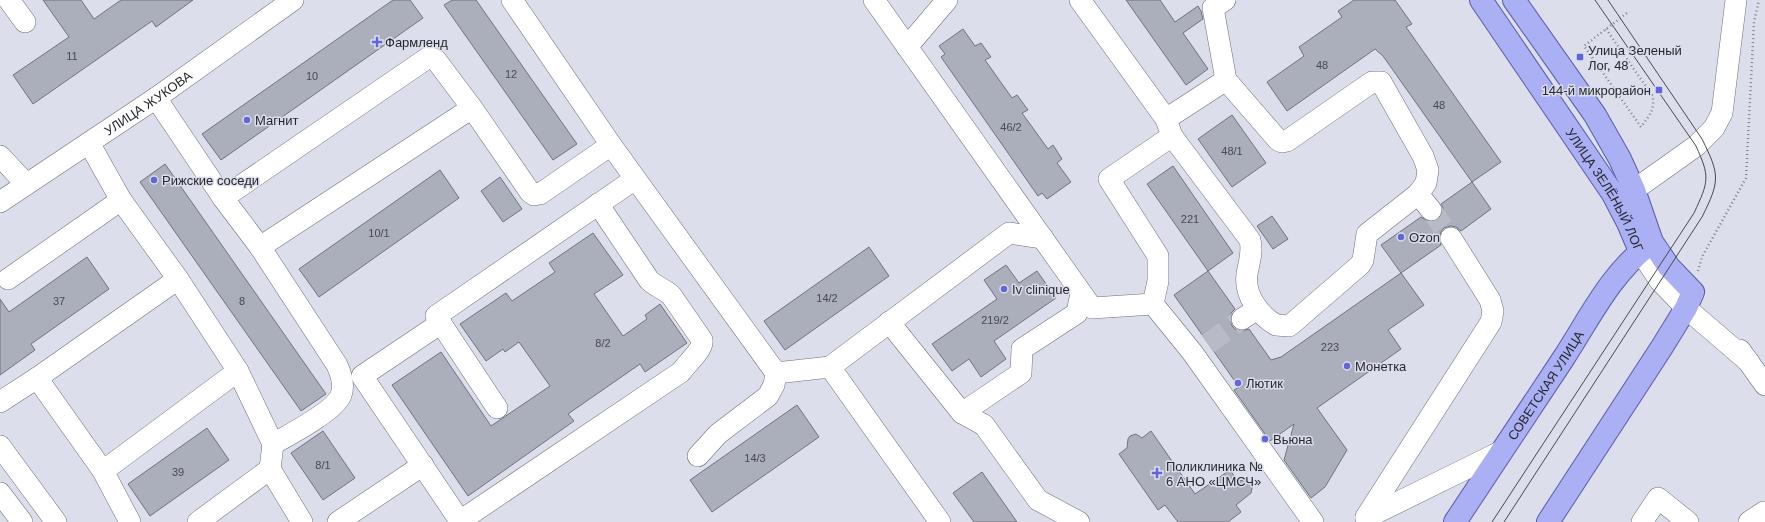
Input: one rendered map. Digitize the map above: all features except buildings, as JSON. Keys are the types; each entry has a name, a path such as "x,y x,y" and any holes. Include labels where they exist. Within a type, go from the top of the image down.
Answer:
{"main road":[{"name":"УЛИЦА ЗЕЛЁНЫЙ ЛОГ","path":"1481,0 1598,170 1628,223 1646,246 1669,267 1689,300"},
{"name":"УЛИЦА ЗЕЛЁНЫЙ ЛОГ","path":"1514,0 1595,115 1620,158 1634,190 1646,246"},
{"name":"СОВЕТСКАЯ УЛИЦА","path":"1455,522 1562,360 1614,278 1646,246"},
{"path":"1548,522 1662,347 1689,300"}],"street":[{"path":"10,0 25,22"},
{"name":"УЛИЦА ЖУКОВА","path":"0,202 156,98 293,0"},
{"path":"874,0 1092,308 1153,304 1200,348 1312,522"},
{"path":"907,47 947,0"},
{"path":"1080,0 1169,128 1250,240 1252,250 1247,276 1250,314 1276,326 1289,326 1362,264 1365,238 1368,233 1418,194 1426,183 1428,170 1423,156 1381,82 1372,82 1287,141 1282,142 1278,140 1226,80 1212,2"},
{"path":"1634,190 1696,146 1714,128 1722,113 1736,0"},
{"path":"516,1 611,145 776,373 774,385 768,396 718,434 698,456"},
{"path":"223,198 429,57 436,60 472,108 530,192 534,195 540,194 611,145"},
{"path":"1153,304 1158,281 1158,256 1110,179 1226,80"},
{"path":"156,98 223,198 260,247 337,365 342,379 342,394 337,402 300,430 273,444"},
{"path":"260,247 472,108"},
{"path":"89,143 121,200 178,279 238,371 273,444 270,470 302,522"},
{"path":"0,156 26,184"},
{"path":"497,408 436,316 635,179"},
{"path":"1418,194 1431,210"},
{"path":"8,279 121,200"},
{"path":"441,323 362,376 460,521 681,372 693,356 701,349 703,344 702,340 671,295 655,286 650,280 598,204"},
{"path":"776,373 830,367 1009,233 1043,238"},
{"path":"1363,520 1491,322 1493,311 1490,300 1451,238"},
{"path":"0,402 37,378 178,279"},
{"path":"962,413 1021,373 1022,349 1077,313 1082,293"},
{"name":"УЛИЦА ЗЕЛЁНЫЙ ЛОГ","path":"1689,300 1748,362 1765,385"},
{"path":"889,322 962,413 984,425 1038,500 1079,522"},
{"path":"830,367 940,522"},
{"path":"103,470 238,371"},
{"path":"37,378 103,470 130,522"},
{"path":"0,446 56,522"},
{"path":"1363,520 1502,451"},
{"path":"338,522 423,465"},
{"path":"198,522 270,470"},
{"path":"0,492 22,522"},
{"path":"1642,522 1658,498 1688,522"}],"path":[{"path":"1689,300 1702,257 1746,178 1754,22 1759,0"},
{"path":"1606,29 1652,95 1654,103 1652,112 1641,127 1584,46 1606,29 1627,13"}],"tunnel":[{"path":"1431,210 1451,238"},
{"path":"1208,344 1242,319"}],"tram line":[{"path":"1492,522 1694,213 1705,186 1706,179 1704,165 1696,146 1595,0"},
{"path":"1504,522 1702,217 1715,186 1715,170 1702,139 1608,0"}],"place":[{"name":"Фармленд","path":"377,42"},
{"name":"Улица Зеленый Лог, 48","path":"1580,57"},
{"name":"144-й микрорайон","path":"1659,90"},
{"name":"Магнит","path":"247,120"},
{"name":"Рижские соседи","path":"154,180"},
{"name":"Ozon","path":"1401,237"},
{"name":"Iv clinique","path":"1004,289"},
{"name":"Монетка","path":"1347,366"},
{"name":"Лютик","path":"1238,383"},
{"name":"Вьюна","path":"1265,439"},
{"name":"Поликлиника № 6 АНО «ЦМСЧ»","path":"1157,473"}]}
